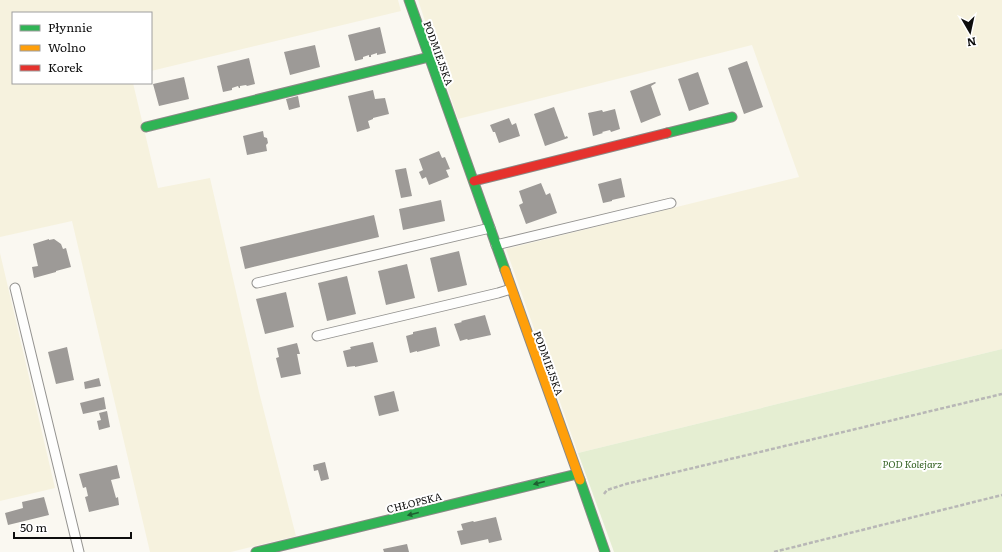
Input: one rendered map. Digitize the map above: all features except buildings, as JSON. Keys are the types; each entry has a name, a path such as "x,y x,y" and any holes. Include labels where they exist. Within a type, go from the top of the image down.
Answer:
{"street":[{"name":"PODMIEJSKA","path":"409,0 605,552"},
{"path":"146,127 429,57"},
{"path":"474,181 732,117"},
{"name":"CHŁOPSKA","path":"256,552 577,474"}],"lane":[{"path":"496,245 671,203"},
{"path":"257,283 490,228"},
{"path":"15,288 79,552"},
{"path":"317,336 511,289"}],"path":[{"path":"603,495 607,490 626,484 1002,394"},
{"path":"774,552 1002,495"}],"shaded area":[{"path":"0,0 398,0 401,11 152,71 152,12 12,12 12,84 133,84 158,188 210,178 259,392 296,536 231,552 150,552 72,221 0,237"},
{"path":"418,0 1002,0 1002,349 578,453 506,249 799,177 752,45 458,119"},
{"path":"0,253 55,488 0,501"}],"green space":[{"name":"POD Kolejarz","path":"1002,349 1002,552 614,552 578,453"}],"traffic: fast":[{"path":"409,0 505,270"},
{"path":"146,127 429,57"},
{"path":"667,133 732,117"},
{"path":"256,552 577,474"},
{"path":"580,480 605,552"}],"traffic: slow":[{"path":"505,270 580,480"}],"traffic: jam":[{"path":"474,181 667,133"}]}
